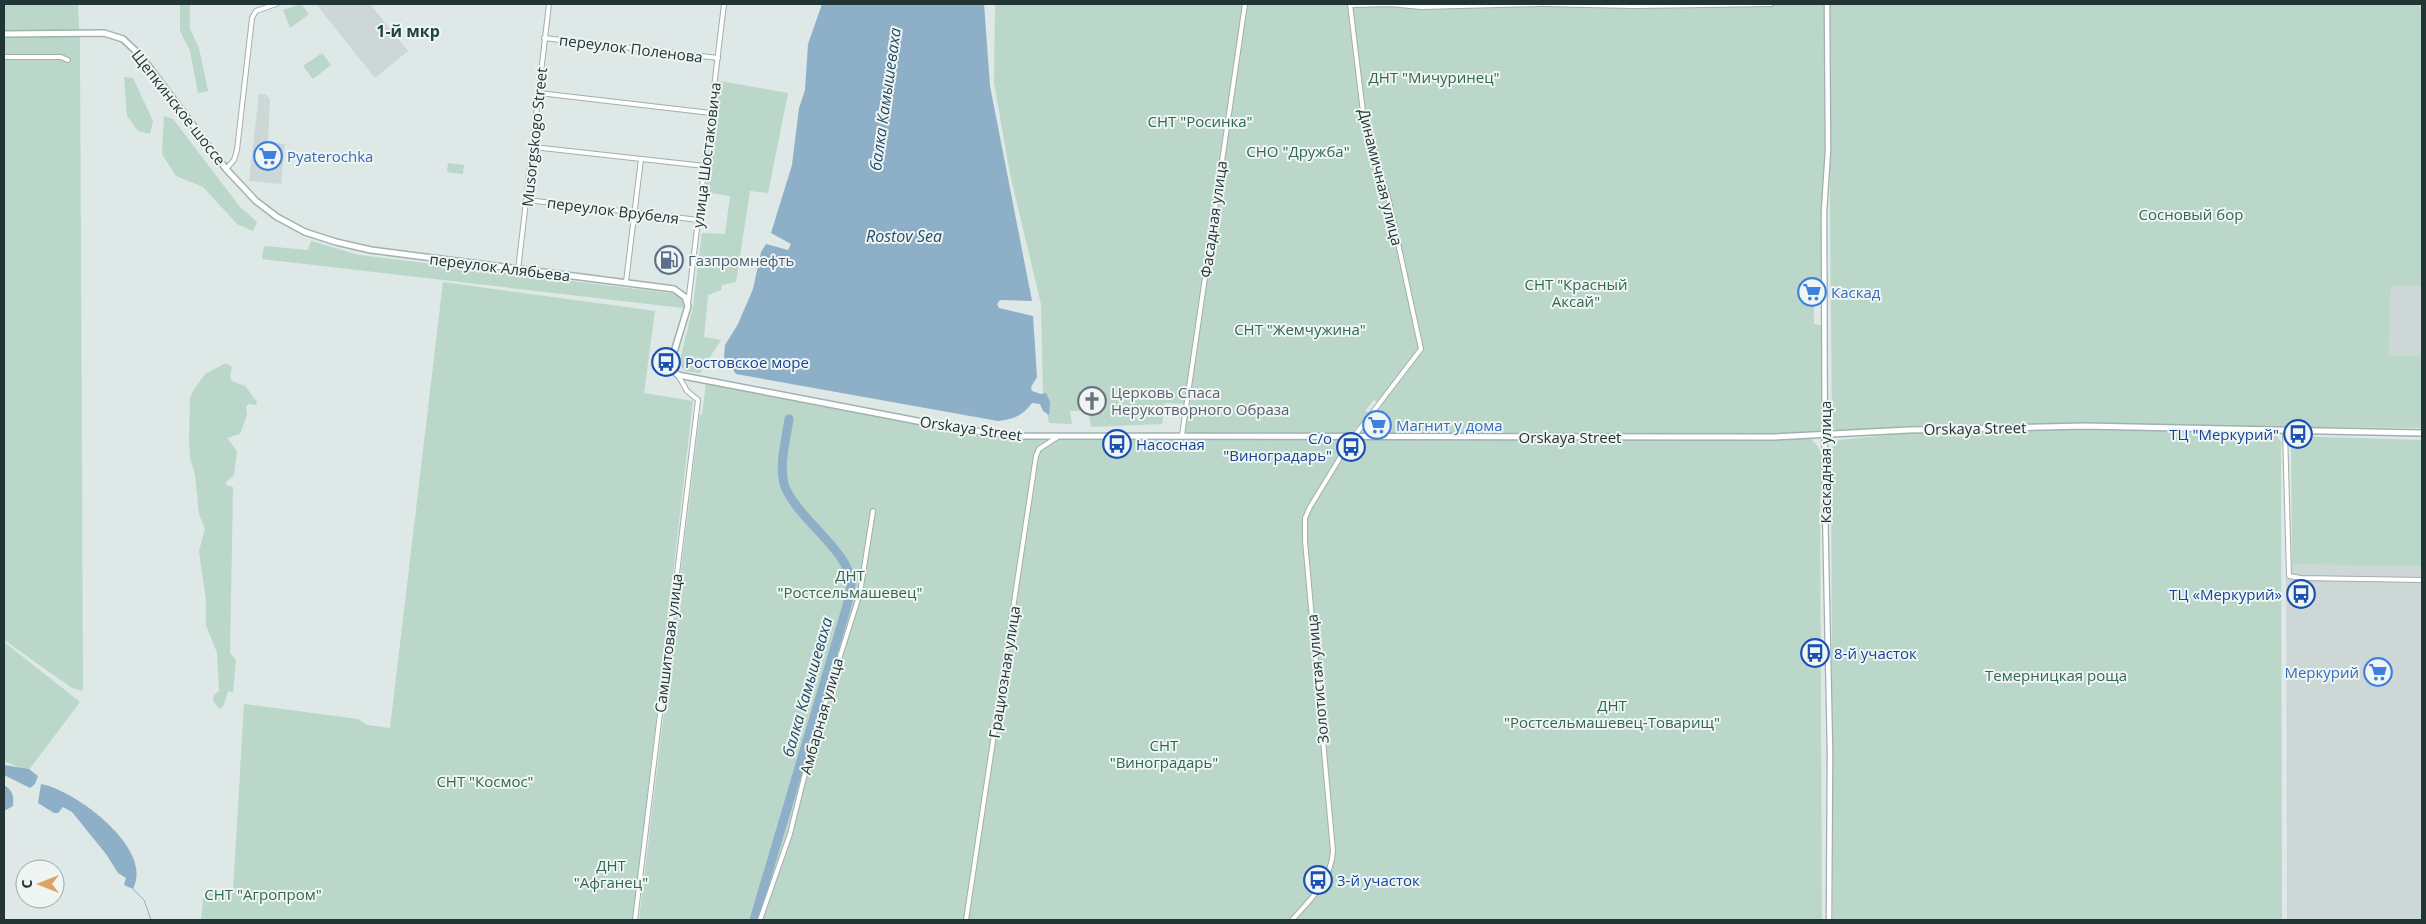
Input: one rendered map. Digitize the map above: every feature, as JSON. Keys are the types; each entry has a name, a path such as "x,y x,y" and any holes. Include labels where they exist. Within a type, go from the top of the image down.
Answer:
{"main road":[{"name":"Щепкинское шоссе","path":"4,34 100,32 123,39 144,60 226,169 265,209 305,232"},
{"name":"переулок Алябьева","path":"305,232 366,249 674,289 685,297 688,306"},
{"path":"678,375 672,370 671,362 688,306"},
{"name":"Orskaya Street","path":"678,375 993,434 1354,436 1826,435 1909,430 2084,426 2422,434"}],"street":[{"path":"226,169 234,160 237,150 254,14 276,4"},
{"name":"Musorgskogo Street","path":"518,270 549,4"},
{"name":"улица Шостаковича","path":"688,306 724,4"},
{"name":"Фасадная улица","path":"1182,435 1245,4"},
{"path":"1350,5 1390,4 1421,7 1542,4 1634,6 1771,4"},
{"name":"Каскадная улица","path":"1827,4 1828,150 1824,212 1825,506 1830,743 1829,920"},
{"name":"Динамичная улица","path":"1350,5 1363,112 1388,197 1421,349"},
{"name":"переулок Поленова","path":"544,38 718,58"},
{"path":"4,57 61,57 68,60"},
{"path":"539,93 711,113"},
{"path":"533,147 705,166"},
{"path":"626,282 641,159"},
{"name":"переулок Врубеля","path":"527,200 699,220"},
{"name":"Золотистая улица","path":"1292,920 1325,882 1332,866 1333,851 1305,540 1305,518 1354,436 1421,349"},
{"name":"Самшитовая улица","path":"635,920 698,400 687,392 678,375"},
{"path":"2285,430 2290,576 2301,578 2422,580"},
{"name":"Грациозная улица","path":"966,920 1036,456 1039,449 1061,435"},
{"name":"Амбарная улица","path":"760,920 790,834 812,745 839,653 860,593 873,511"}],"shaded area":[{"path":"316,4 370,4 408,51 375,78"},
{"path":"259,94 266,94 270,99 268,142 285,144 281,184 249,181"},
{"path":"2391,286 2422,286 2422,356 2389,357"},
{"path":"2286,563 2422,566 2422,920 2287,920"}],"green space":[{"path":"4,4 78,4 80,44 83,691 72,688 4,640"},
{"path":"180,4 190,4 190,29 199,48 208,91 198,93 190,51 180,31"},
{"path":"301,4 309,14 290,28 283,10"},
{"path":"995,4 1824,4 1826,298 1814,298 1814,324 1824,326 1824,429 1815,433 1448,436 1811,439 1817,445 1823,469 1820,503 1822,920 639,920 698,429 700,415 702,415 706,383 999,438 1311,439 1385,437 1359,436 1381,405 1374,400 1365,411 1370,413 1359,428 1355,428 1355,433 1182,433 1186,404 1165,403 1162,424 1091,427 1088,411 1070,411 1072,424 1049,423 1043,393 1041,304 1010,174 994,83"},
{"name":"Сосновый бор","path":"1828,4 2422,4 2422,286 2391,286 2389,356 2422,356 2422,428 1942,424 1839,432 1832,427"},
{"path":"322,53 331,65 313,79 303,66"},
{"path":"124,77 133,78 153,121 150,134 138,131 127,116"},
{"path":"720,81 788,93 768,193 750,191 736,282 722,285 721,290 708,295 704,337 721,340 700,373 685,371 679,364 693,307 702,233 725,234 730,196 705,192"},
{"path":"164,116 173,119 240,207 257,222 253,231 237,224 203,187 176,176 162,154"},
{"path":"448,163 464,165 463,174 447,172"},
{"path":"311,241 359,255 677,294 683,301 683,308 262,259 264,246 308,250"},
{"name":"СНТ \"Космос\"","path":"443,282 655,311 644,393 693,401 633,920 201,920 204,890 233,892 244,704 358,719 367,725 390,728"},
{"path":"226,363 232,367 230,376 232,381 245,386 257,402 256,405 249,404 246,406 247,415 240,434 227,438 237,451 234,475 226,482 226,485 233,487 230,653 236,660 233,692 228,691 224,705 220,709 213,701 214,695 219,691 217,653 206,625 206,600 199,551 205,529 199,514 189,440 190,398 193,391 205,374"},
{"name":"Темерницкая роща","path":"2081,430 2274,432 2281,442 2282,920 1833,920 1831,448 1839,440 1909,433"},
{"path":"2291,436 2422,440 2422,566 2292,564"},
{"path":"4,642 80,702 28,771 4,761"}],"water":[{"name":"Rostov Sea","path":"822,4 984,4 990,86 1032,301 1000,300 997,304 999,308 1033,316 1037,377 1031,387 1032,391 1041,394 1046,393 1050,402 1049,415 1043,411 1040,404 1032,403 1017,416 998,421 736,374 724,357 725,345 738,324 753,289 761,252 766,244 788,250 791,244 771,233 792,165 799,108 805,90 808,44"},
{"path":"4,765 29,769 38,776 35,784 30,788 4,775"},
{"path":"41,784 73,797 91,809 123,840 133,857 137,873 133,889 124,885 126,878 118,873 106,854 72,812 63,807 58,813 54,813 38,803"},
{"path":"4,785 11,791 13,806 4,811"}],"waterway":[{"name":"балка Камышеваха","path":"754,920 846,609 851,586 848,571 842,559 799,508 784,484 782,468 789,419"},
{"path":"133,889 144,900 151,920"}],"place":[{"name":"Pyaterochka","path":"268,156"},
{"name":"Газпромнефть","path":"669,260"},
{"name":"Каскад","path":"1812,292"},
{"name":"Ростовское море","path":"666,362"},
{"name":"Церковь Спаса Нерукотворного Образа","path":"1092,401"},
{"name":"Магнит у дома","path":"1377,425"},
{"name":"ТЦ \"Меркурий\"","path":"2298,434"},
{"name":"Насосная","path":"1117,444"},
{"name":"С/о \"Виноградарь\"","path":"1351,447"},
{"name":"ТЦ «Меркурий»","path":"2301,594"},
{"name":"8-й участок","path":"1815,653"},
{"name":"Меркурий","path":"2378,672"},
{"name":"3-й участок","path":"1318,880"}],"district":[{"name":"1-й мкр","path":"408,31"}],"park label":[{"name":"ДНТ \"Мичуринец\"","path":"1434,77"},
{"name":"СНТ \"Росинка\"","path":"1200,121"},
{"name":"СНО \"Дружба\"","path":"1298,151"},
{"name":"СНТ \"Красный Аксай\"","path":"1576,292"},
{"name":"СНТ \"Жемчужина\"","path":"1300,329"},
{"name":"ДНТ \"Ростсельмашевец\"","path":"850,584"},
{"name":"ДНТ \"Ростсельмашевец-Товарищ\"","path":"1612,714"},
{"name":"СНТ \"Виноградарь\"","path":"1164,754"},
{"name":"ДНТ \"Афганец\"","path":"611,874"},
{"name":"СНТ \"Агропром\"","path":"263,894"}]}
